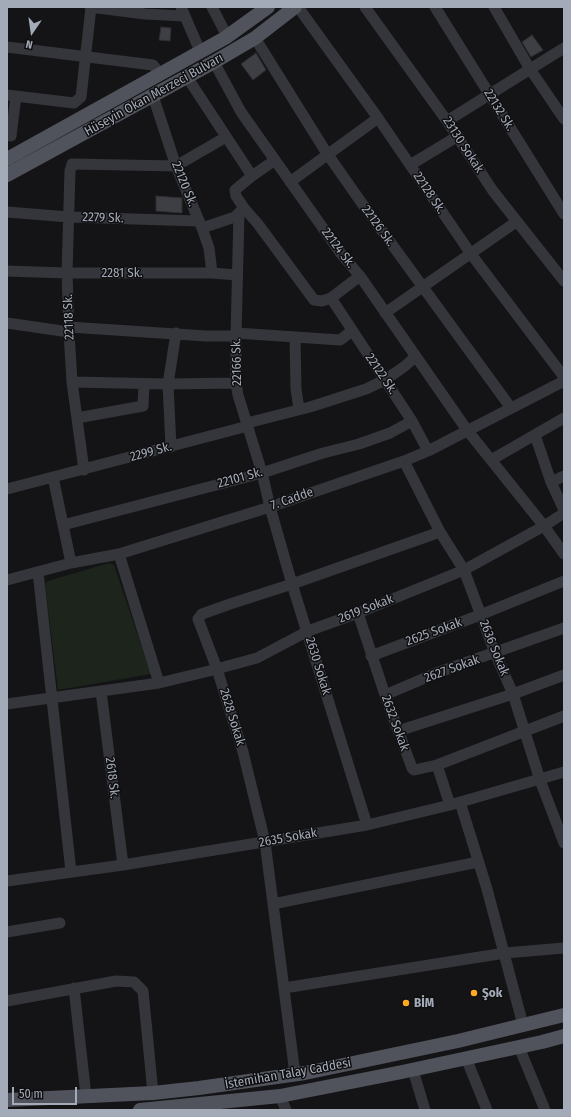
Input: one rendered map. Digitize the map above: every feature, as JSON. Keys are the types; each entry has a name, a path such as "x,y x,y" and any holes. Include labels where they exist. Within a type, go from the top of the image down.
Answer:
{"main road":[{"name":"Hüseyin Okan Merzeci Bulvarı","path":"8,175 214,62 255,38 296,7"},
{"name":"Hüseyin Okan Merzeci Bulvarı","path":"7,158 227,36 262,9"},
{"name":"İstemihan Talay Caddesi","path":"7,1100 153,1093 295,1074 450,1042 564,1015"},
{"name":"İstemihan Talay Caddesi","path":"140,1110 280,1096 413,1070 564,1036"}],"street":[{"path":"11,136 11,96 74,103 81,96 91,7 145,14 182,11 200,51"},
{"path":"212,7 227,36"},
{"name":"22128 Sk.","path":"296,7 378,118 471,254 564,376"},
{"name":"23130 Sokak","path":"365,7 447,120 493,191 564,281"},
{"name":"22132 Sk.","path":"435,7 564,214"},
{"path":"494,7 530,69 564,119"},
{"name":"22126 Sk.","path":"255,38 329,155 366,209 511,408"},
{"path":"7,47 153,65 160,74"},
{"path":"447,120 490,95 564,48"},
{"name":"22124 Sk.","path":"214,62 241,112 290,182 342,255 360,276 467,430 544,526 564,554"},
{"path":"187,77 252,176"},
{"name":"22120 Sk.","path":"153,96 176,166 209,248 212,273"},
{"path":"290,182 378,118"},
{"path":"410,165 458,136"},
{"path":"176,166 226,137"},
{"path":"275,160 252,176 236,190 236,196 241,210 258,224 314,300 322,301 331,298 360,276"},
{"name":"22118 Sk.","path":"84,470 72,382 69,330 69,217 70,171 72,164 176,166"},
{"path":"200,224 235,217 241,210"},
{"name":"22166 Sk.","path":"241,210 237,275 236,383 238,395 262,473 270,507"},
{"name":"2279 Sk.","path":"7,212 200,224"},
{"path":"385,313 516,222"},
{"name":"2281 Sk.","path":"7,271 68,273 212,273 237,275"},
{"name":"22122 Sk.","path":"331,298 412,421 428,451"},
{"path":"7,323 69,330 340,340 352,331"},
{"path":"171,447 168,384 176,333"},
{"path":"295,338 296,389 299,409"},
{"name":"2299 Sk.","path":"8,486 84,470 171,447 310,407 366,389 385,380 415,357"},
{"name":"7. Cadde","path":"7,580 71,563 119,554 270,507 404,461 428,451 564,381"},
{"path":"72,382 144,384 236,383"},
{"path":"77,418 143,406 144,384"},
{"path":"491,460 564,418"},
{"name":"22101 Sk.","path":"63,525 262,473 323,453 359,444 390,433 412,421"},
{"path":"535,435 551,482 564,511"},
{"name":"2636 Sokak","path":"404,461 440,532 464,570 495,653 513,694 540,780 564,843"},
{"path":"551,482 564,476"},
{"path":"53,477 71,563"},
{"name":"2630 Sokak","path":"270,507 292,584 308,631 367,825"},
{"name":"2619 Sokak","path":"7,704 159,683 257,658 308,631 358,613 464,570 544,526 564,511"},
{"name":"2628 Sokak","path":"295,1074 265,842 243,752 217,669 198,619 202,614 440,532"},
{"path":"119,554 159,683"},
{"path":"38,572 71,872"},
{"name":"2625 Sokak","path":"371,656 564,582"},
{"name":"2632 Sokak","path":"358,613 371,656 412,768 414,770 437,765"},
{"name":"2627 Sokak","path":"385,694 439,672 564,628"},
{"path":"398,731 513,694 564,675"},
{"name":"2618 Sk.","path":"101,691 123,865"},
{"path":"523,1025 505,952 487,889 455,803 437,765 564,716"},
{"name":"2635 Sokak","path":"7,881 123,865 367,825 455,803 564,772"},
{"path":"273,904 478,862"},
{"path":"7,932 60,924"},
{"path":"284,988 505,952 564,948"},
{"path":"7,1000 116,981 134,982 143,991 153,1093"},
{"path":"74,988 86,1096"},
{"path":"520,1047 544,1110"},
{"path":"466,1058 487,1110"},
{"path":"413,1070 425,1110"},
{"path":"280,1096 286,1110"}],"shaded area":[{"path":"109,563 114,565 151,674 58,690 45,584 48,581"}],"building":[{"path":"161,27 171,28 170,41 159,40"},
{"path":"532,35 543,50 531,57 522,42"},
{"path":"256,53 266,70 253,80 241,64"},
{"path":"156,196 182,198 182,213 156,211"}],"place":[{"name":"Şok","path":"474,993"},
{"name":"BİM","path":"406,1003"}]}
